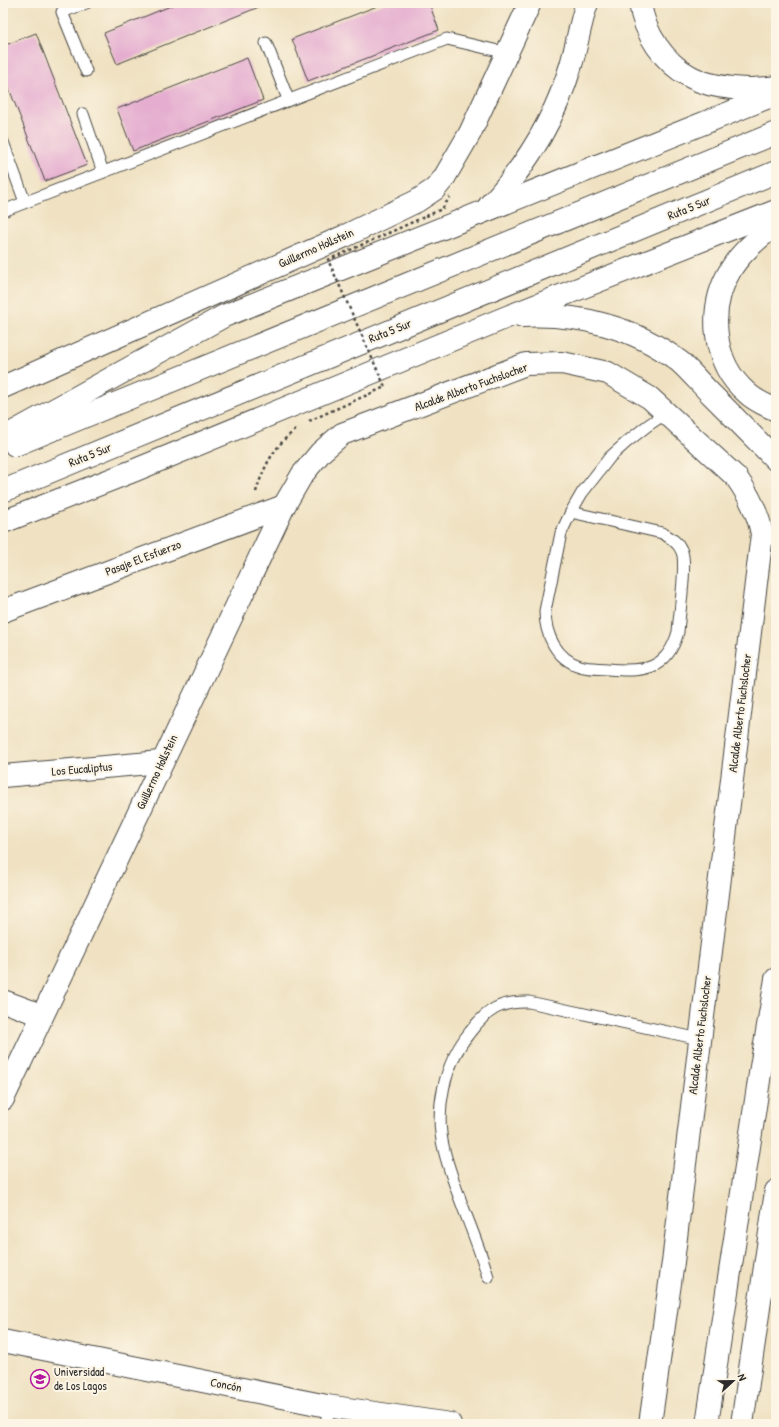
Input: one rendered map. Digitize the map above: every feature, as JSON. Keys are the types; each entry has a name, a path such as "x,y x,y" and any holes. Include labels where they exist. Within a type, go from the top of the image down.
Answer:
{"main road":[{"name":"Guillermo Hollstein","path":"3,387 344,236 417,201 435,189 444,178 470,132 530,3"},
{"path":"486,211 526,162 554,112 571,64 586,3"},
{"path":"640,3 646,26 654,42 679,70 692,78 709,84 728,88 746,89 776,87"},
{"path":"3,438 224,316 776,94"},
{"path":"3,450 776,133"},
{"name":"Ruta 5 Sur","path":"3,490 776,172"},
{"path":"3,522 148,465 507,317 776,212"},
{"path":"776,224 740,257 731,269 718,298 716,332 724,362 730,374 748,394 761,403 776,410"},
{"path":"507,317 560,316 586,320 636,336 659,348 680,363 776,460"},
{"name":"Alcalde Alberto Fuchslocher","path":"321,452 342,434 526,364 562,363 608,373 650,398 736,477 746,490 759,518 762,534 673,1262 650,1424"},
{"name":"Guillermo Hollstein","path":"3,1099 161,762 284,506 302,475 321,452"},
{"name":"Pasaje El Esfuerzo","path":"3,611 284,506"},
{"name":"Los Eucaliptus","path":"3,776 161,762"},
{"path":"707,1424 761,1067 776,979"},
{"path":"3,1001 42,1016"},
{"path":"742,1424 769,1292 776,1192"},
{"name":"Concón","path":"3,1341 327,1415 450,1424"}],"lane":[{"path":"86,3 62,12 86,71"},
{"path":"3,210 447,39 507,53"},
{"path":"266,43 288,99"},
{"path":"82,114 103,172"},
{"path":"3,142 26,202"},
{"path":"571,512 662,533 680,546 684,559 678,632 671,651 656,665 630,671 580,667 568,661 558,652 551,641 545,621 545,611 561,533 571,512 582,493 610,457 628,440 666,413"},
{"path":"488,1277 449,1167 444,1149 440,1112 443,1092 455,1054 466,1037 485,1014 504,1004 529,1002 700,1039"}],"path":[{"path":"304,424 384,387 328,260 442,209 450,197"},
{"path":"254,517 253,502 259,482 274,451 288,435 298,428"}],"building":[{"path":"178,3 263,3 264,5 117,64 104,33"},
{"path":"385,3 429,3 439,30 308,81 292,39"},
{"path":"36,33 87,165 45,181 3,73 3,46"},
{"path":"247,58 263,100 133,151 117,109"}],"place":[{"name":"Universidad de Los Lagos","path":"40,1379"}]}
